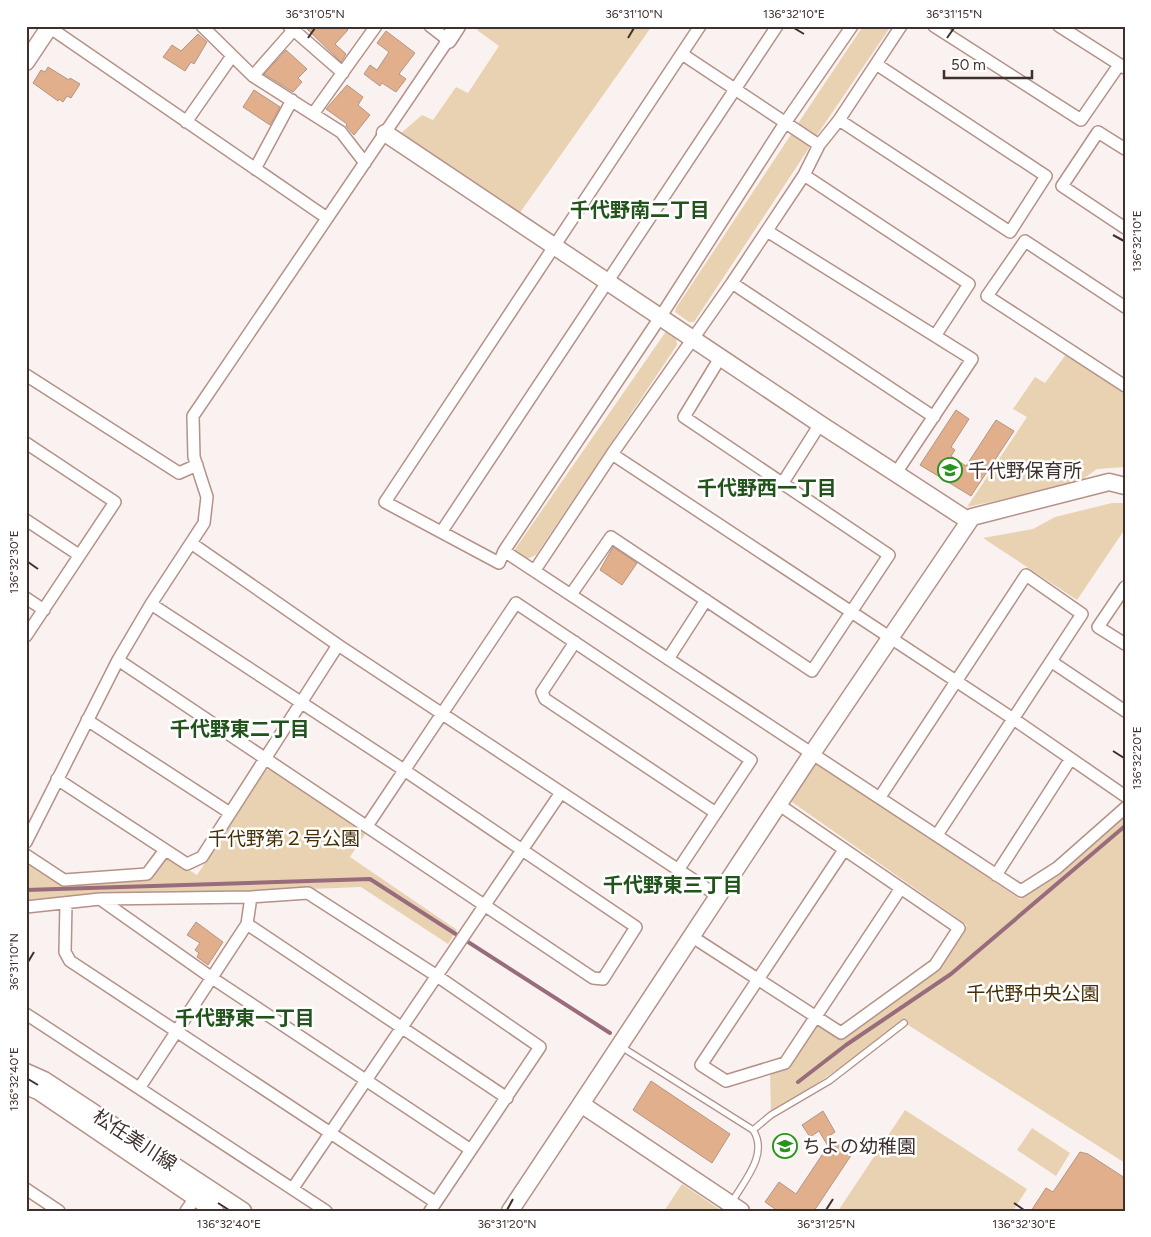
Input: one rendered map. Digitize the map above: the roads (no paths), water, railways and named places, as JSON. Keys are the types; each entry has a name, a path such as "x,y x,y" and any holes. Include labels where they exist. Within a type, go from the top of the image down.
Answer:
{"street":[{"path":"202,26 253,76 341,132 365,163"},
{"path":"313,114 376,26"},
{"path":"26,842 118,660 150,604 204,524 207,497 197,465 193,438 193,416 453,33 430,26"},
{"path":"700,26 385,502 499,563 504,551 785,123 852,26"},
{"path":"442,531 777,26"},
{"path":"535,570 612,454 767,231 804,175 819,145 839,120 901,26"},
{"path":"934,26 1081,120 1122,67 1059,26"},
{"path":"26,62 50,27 327,218"},
{"path":"253,76 293,28 343,73"},
{"path":"682,54 819,145"},
{"path":"186,122 232,56"},
{"path":"839,120 1010,232 1046,176 876,64"},
{"path":"255,169 292,100"},
{"path":"1125,149 1098,132 1062,186 1125,228"},
{"path":"386,133 720,358 969,521"},
{"path":"804,175 969,284 935,336"},
{"path":"767,231 972,359 896,474"},
{"path":"1125,308 1025,241 987,296 1125,386"},
{"path":"732,283 934,417"},
{"path":"572,593 611,537 812,671 889,555 684,417 720,358"},
{"path":"26,375 179,473 197,465"},
{"path":"782,484 820,424"},
{"path":"26,443 115,502 26,636"},
{"path":"612,454 956,680 1125,796"},
{"path":"510,1211 778,804 972,517 1109,482 1125,486"},
{"path":"26,520 79,555"},
{"path":"191,543 338,645 560,794 718,896"},
{"path":"504,551 572,593 668,659 813,752 1021,892 1057,868 1125,808"},
{"path":"880,797 1026,574 1082,614 937,835"},
{"path":"1125,586 1098,627 1125,644"},
{"path":"26,598 44,610"},
{"path":"668,659 706,600"},
{"path":"367,826 516,602 752,760 678,870"},
{"path":"118,660 592,978 603,979 636,927 404,770 150,604"},
{"path":"575,642 542,692 545,699 716,813"},
{"path":"57,779 187,864 202,857 338,645"},
{"path":"1052,662 1125,711"},
{"path":"87,720 230,813"},
{"path":"996,876 1070,760"},
{"path":"293,1188 560,794"},
{"path":"691,936 841,1033 935,965 959,928 778,804"},
{"path":"26,854 64,880 147,874 165,850"},
{"path":"844,850 701,1065 726,1081 785,1063 901,888"},
{"path":"26,907 100,899 251,897 308,893 437,976 540,1047 432,1206 330,1134 70,961 65,952 66,903"},
{"path":"140,1087 247,924 251,897"},
{"path":"100,899 212,978 471,1150"},
{"path":"247,924 507,1098"},
{"path":"26,1014 140,1087 326,1211"},
{"name":"松任美川線","path":"26,1072 44,1080 243,1211"},
{"name":"松任美川線","path":"26,1086 38,1091 191,1204 215,1211"},
{"path":"581,1104 736,1207"},
{"path":"26,1189 59,1211"}],"lane":[{"path":"753,1130 771,1115 829,1081 904,1023"},
{"path":"618,1045 753,1130 758,1138 759,1155 736,1207"}],"waterway":[{"path":"798,1082 846,1045 951,974 1125,826"},
{"path":"26,890 370,879 610,1033"}],"place":[{"name":"千代野保育所","path":"950,470"},
{"name":"ちよの幼稚園","path":"785,1146"}],"district":[{"name":"千代野南二丁目","path":"640,210"},
{"name":"千代野西一丁目","path":"767,488"},
{"name":"千代野東二丁目","path":"240,729"},
{"name":"千代野東三丁目","path":"673,885"},
{"name":"千代野東一丁目","path":"245,1018"}],"park label":[{"name":"千代野第２号公園","path":"284,838"},
{"name":"千代野中央公園","path":"1033,993"}]}
